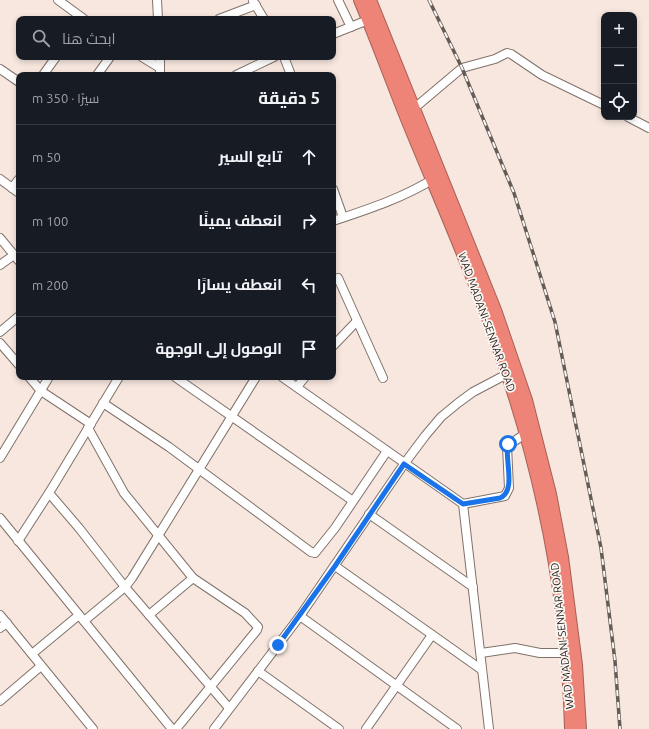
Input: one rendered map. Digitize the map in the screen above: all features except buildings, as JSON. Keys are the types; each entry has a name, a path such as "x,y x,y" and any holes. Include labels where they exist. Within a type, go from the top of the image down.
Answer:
{"highway":[{"name":"WAD MADANI-SENNAR ROAD","path":"360,0 436,177 489,320 512,371 543,463 560,544 576,658 580,729"},
{"name":"WAD MADANI-SENNAR ROAD","path":"370,0 409,112"},
{"name":"WAD MADANI-SENNAR ROAD","path":"512,371 549,535 565,653 570,698 571,729"}],"street":[{"path":"58,0 79,16"},
{"path":"157,0 158,16"},
{"path":"338,0 351,27"},
{"path":"225,16 254,2 262,16"},
{"path":"336,33 368,20"},
{"path":"409,112 462,68 495,59 507,53 511,54 542,74 601,104"},
{"path":"45,72 54,60"},
{"path":"99,72 108,60"},
{"path":"146,60 160,71"},
{"path":"160,60 160,71"},
{"path":"242,72 268,60"},
{"path":"285,60 290,72"},
{"path":"0,69 16,80"},
{"path":"634,120 649,128"},
{"path":"336,220 389,202 436,177"},
{"path":"0,179 16,190"},
{"path":"336,197 344,217"},
{"path":"0,238 16,258 0,265"},
{"path":"338,278 356,321 384,378"},
{"path":"0,332 16,319"},
{"path":"336,343 356,321"},
{"path":"0,343 16,362"},
{"path":"214,729 300,616 404,464 441,417 473,392 512,371"},
{"path":"32,380 41,391 89,426 124,493 193,578 245,614 258,627 176,729"},
{"path":"0,458 47,380"},
{"path":"18,540 49,493 117,380"},
{"path":"180,380 232,415 353,501"},
{"path":"32,654 125,587 254,380"},
{"path":"286,380 463,504 505,496 509,488 507,446 510,442 525,434"},
{"path":"297,387 303,380"},
{"path":"103,403 199,469 310,552 316,553 320,550 387,451"},
{"path":"49,493 79,528 125,587 229,708"},
{"path":"463,504 474,587 489,729"},
{"path":"369,514 474,587"},
{"path":"0,518 172,729"},
{"path":"335,566 482,670"},
{"path":"149,615 193,578"},
{"path":"0,615 3,626 32,654 93,729"},
{"path":"300,616 457,729"},
{"path":"366,729 432,635"},
{"path":"481,653 515,648 540,652 565,653"},
{"path":"0,701 41,666"},
{"path":"258,671 339,729"}],"railway":[{"path":"429,0 462,68 514,193 555,322 601,548 615,661 620,729"}],"route":[{"path":"278,645 335,566 404,464 463,504 500,498 508,493 509,488 508,444"}]}
